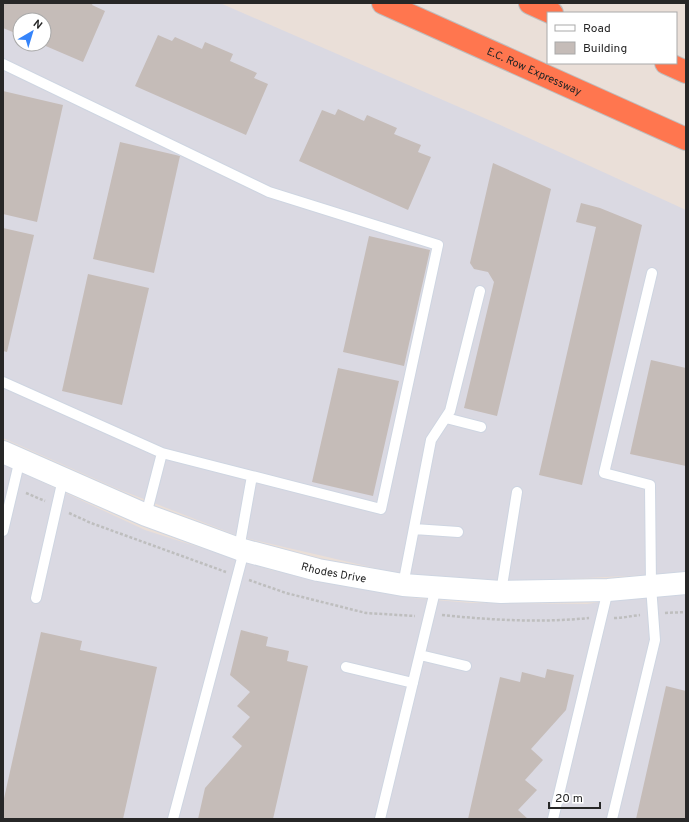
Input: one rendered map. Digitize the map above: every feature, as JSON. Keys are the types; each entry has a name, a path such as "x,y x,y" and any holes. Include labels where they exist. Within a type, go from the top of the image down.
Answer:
{"highway":[{"name":"E.C. Row Expressway","path":"383,3 686,139"},
{"path":"530,3 550,12"},
{"path":"668,64 686,72"}],"street":[{"name":"Rhodes Drive","path":"11,456 146,515 241,550 318,570 436,588 501,592 608,590 686,583"}],"lane":[{"path":"3,64 269,192 438,245 381,509 162,453 3,382"},
{"path":"612,819 655,640 651,586 650,485 604,473 652,274"},
{"path":"403,584 431,440 450,411 480,291"},
{"path":"446,418 481,427"},
{"path":"146,515 162,453"},
{"path":"3,531 11,456"},
{"path":"173,819 241,550 252,476"},
{"path":"36,598 63,479"},
{"path":"501,592 517,492"},
{"path":"414,529 458,532"},
{"path":"380,819 436,588"},
{"path":"553,819 608,590"},
{"path":"420,655 466,666"},
{"path":"346,667 413,684"}],"path":[{"path":"22,492 44,501"},
{"path":"66,511 91,523 224,572"},
{"path":"254,581 286,593 366,613 417,616"},
{"path":"667,612 686,612"},
{"path":"442,615 476,619 563,620 590,618"},
{"path":"616,618 630,616"}],"shaded area":[{"path":"3,3 220,3 498,124 686,210 686,573 525,581 470,580 392,572 241,537 118,489 3,438"},
{"path":"3,464 145,530 270,570 412,598 471,603 587,604 624,598 686,593 686,819 3,819"}],"building":[{"path":"3,3 93,3 92,5 105,11 83,62 52,49 52,12 12,12 12,32 3,28"},
{"path":"158,35 172,41 175,37 202,49 205,42 233,54 230,61 257,73 254,78 268,84 246,135 135,86"},
{"path":"3,91 63,105 37,222 3,214"},
{"path":"338,109 364,121 367,115 397,128 394,134 421,145 418,152 431,157 408,210 299,161 322,110 335,115"},
{"path":"120,142 180,156 154,273 93,259"},
{"path":"493,163 551,189 497,416 464,408 494,282 488,272 474,269 470,263"},
{"path":"581,203 600,208 642,225 582,485 539,475 596,227 576,222"},
{"path":"3,228 34,235 7,352 3,351"},
{"path":"369,236 430,250 404,366 343,352"},
{"path":"88,274 149,288 122,405 62,391"},
{"path":"651,360 686,368 686,466 630,454"},
{"path":"338,368 399,381 373,496 312,482"},
{"path":"241,630 268,637 266,646 289,651 287,661 308,666 273,819 198,819 205,788 242,746 232,737 250,717 237,706 250,692 230,675"},
{"path":"41,632 82,641 80,650 157,667 123,819 3,819 3,803"},
{"path":"547,669 574,675 566,710 531,749 543,760 525,780 537,790 518,810 528,819 468,819 500,677 520,682 522,672 545,678"},
{"path":"666,686 686,691 686,819 636,819"}]}
